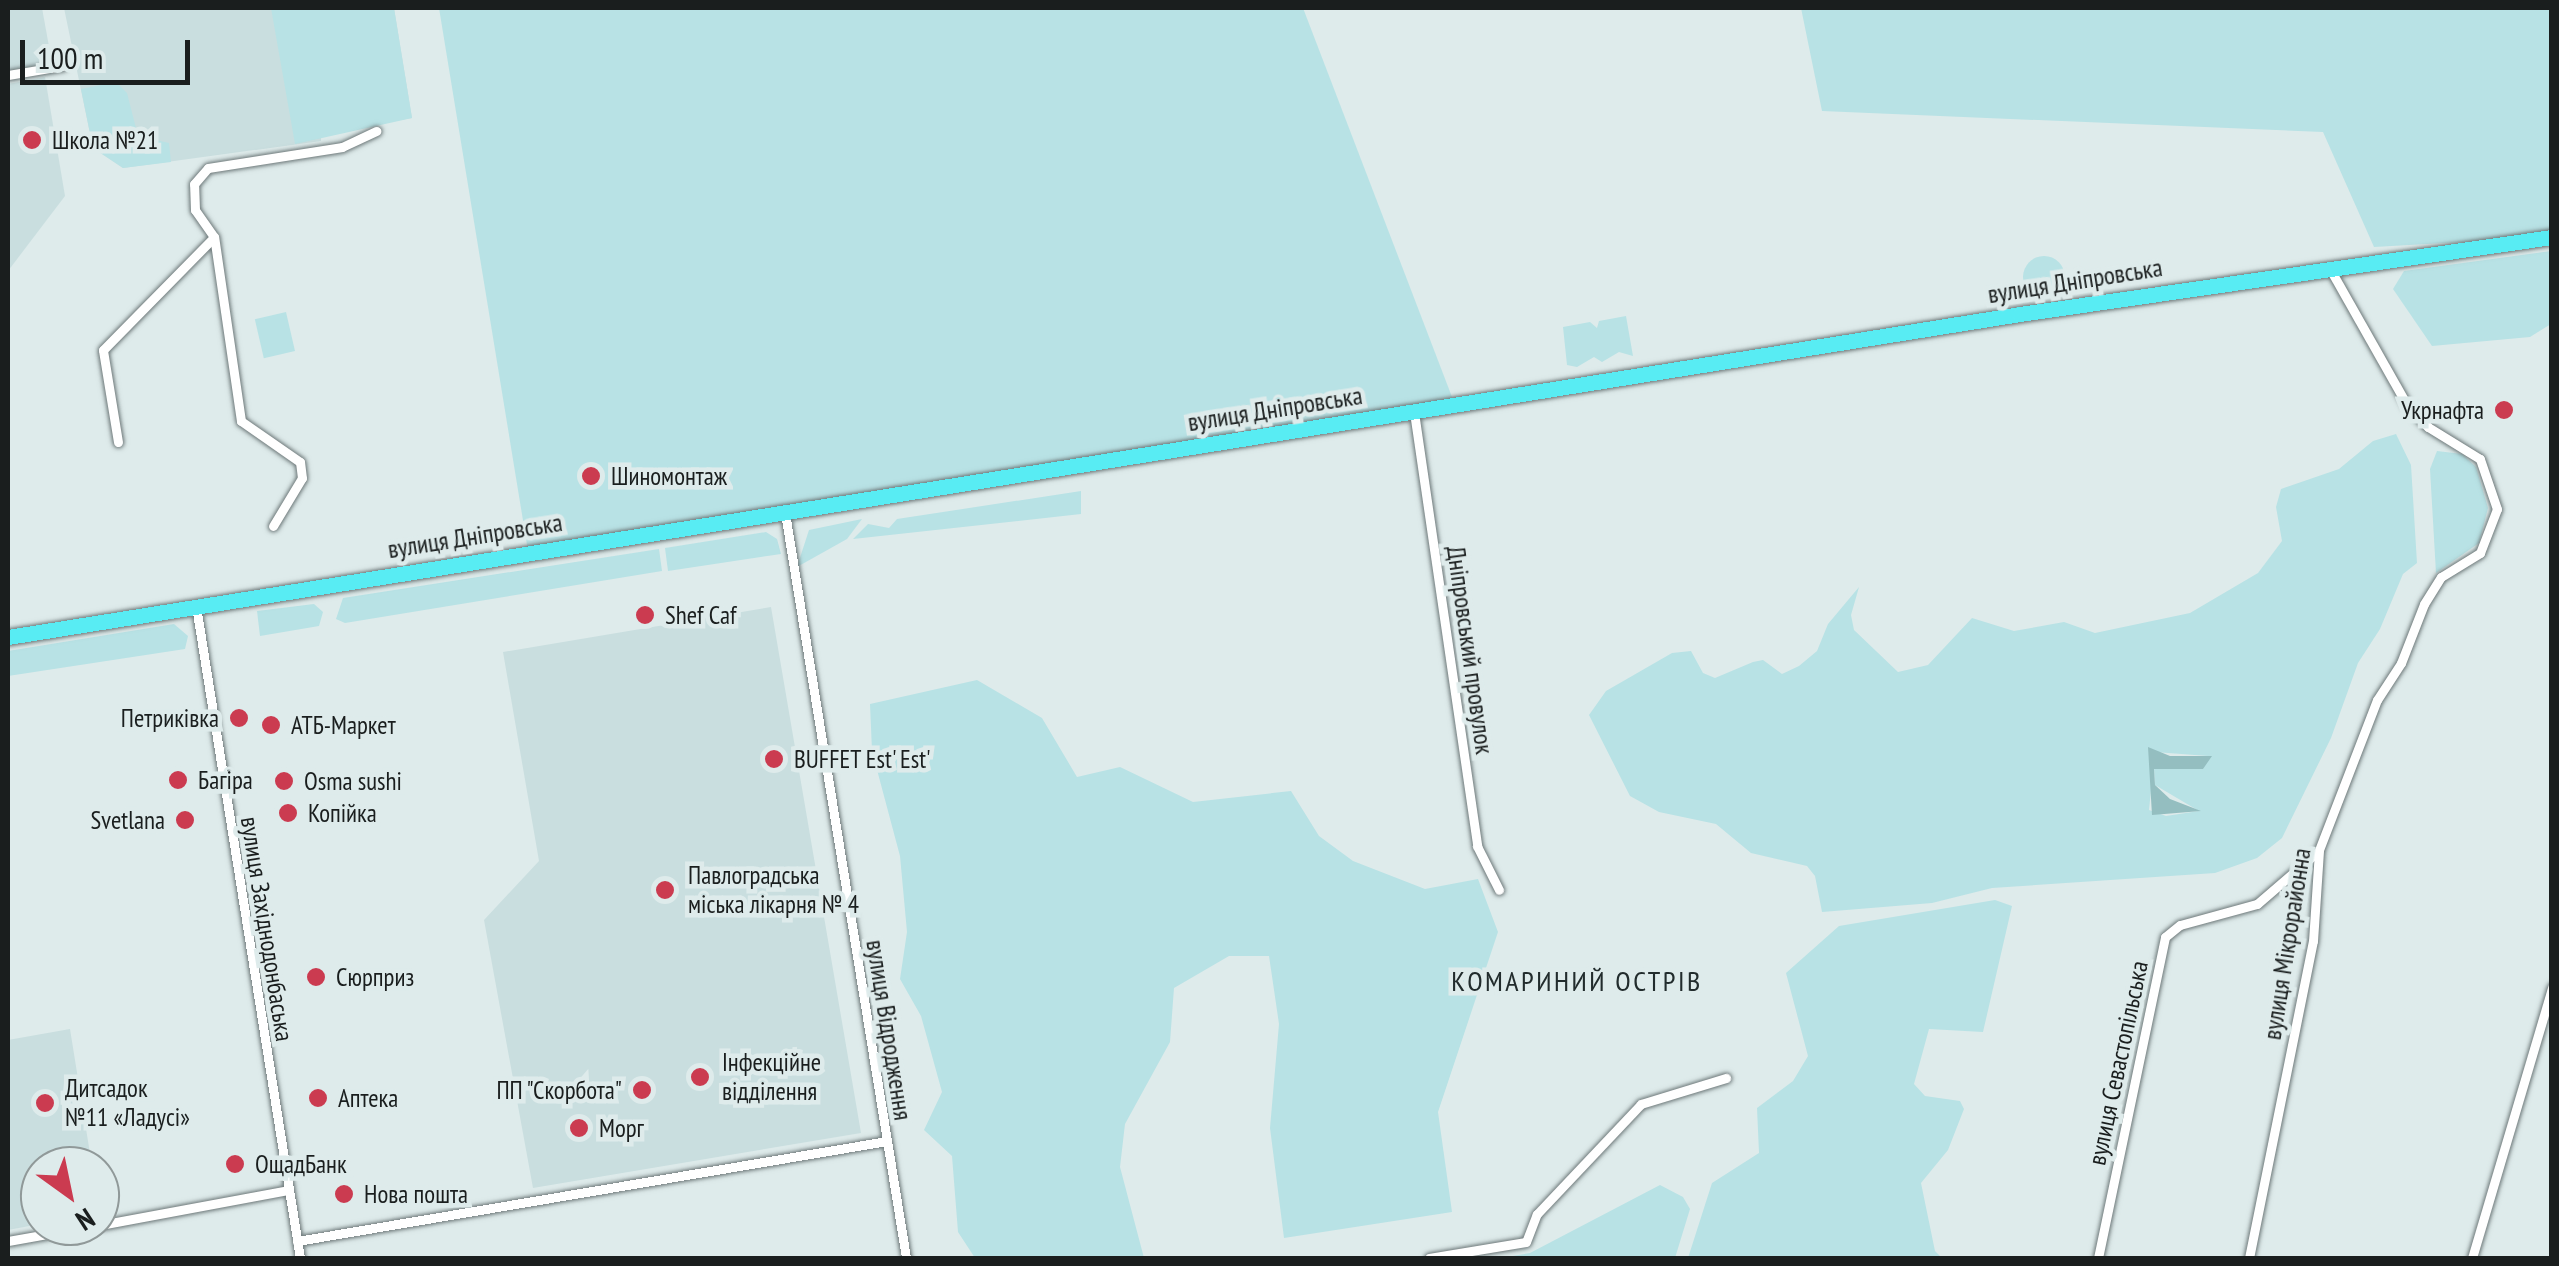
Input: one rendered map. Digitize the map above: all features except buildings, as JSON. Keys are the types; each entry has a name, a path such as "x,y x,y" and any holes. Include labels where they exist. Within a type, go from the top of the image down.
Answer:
{"highway":[{"name":"вулиця Дніпровська","path":"8,637 1414,412 2330,268 2552,237"}],"street":[{"path":"8,75 62,66"},
{"path":"273,526 302,478 300,462 241,420 214,236 195,210 194,184 208,168 342,148 377,131"},
{"path":"118,442 103,350 214,236"},
{"name":"вулиця Мікрорайонна","path":"2249,1258 2314,941 2318,850 2377,700 2401,663 2424,604 2442,576 2480,553 2497,509 2480,459 2428,427 2407,405 2330,268"},
{"name":"Дніпровський провулок","path":"1414,412 1476,846 1498,890"},
{"name":"вулиця Відродження","path":"785,512 906,1258"},
{"name":"вулиця Західнодонбаська","path":"196,606 300,1258"},
{"name":"вулиця Севастопільська","path":"2098,1258 2165,937 2180,925 2257,904 2318,850"},
{"path":"2472,1258 2552,988"},
{"path":"1429,1258 1526,1242 1537,1214 1641,1104 1726,1078"},
{"path":"298,1241 887,1141"},
{"path":"120,1220 288,1190"}],"shaded area":[{"path":"8,8 42,8 52,63 8,71"},
{"path":"64,8 394,8 412,118 321,134 321,141 123,168 93,148"},
{"path":"271,8 394,8 412,118 295,144"},
{"path":"439,8 1303,8 1457,410 529,557"},
{"path":"1801,8 2551,8 2551,237 2374,247 2323,132 1822,111"},
{"name":"Школа №21","path":"45,77 65,196 8,271 8,84"},
{"path":"116,82 127,93 138,136 169,143 171,162 123,168 93,148 81,89"},
{"path":"2551,251 2551,324 2530,337 2432,346 2393,289 2404,271"},
{"path":"2044,256 2059,262 2065,277 2059,292 2044,298 2029,292 2023,277 2029,262"},
{"path":"286,312 295,351 264,358 255,319"},
{"path":"1626,316 1633,356 1619,352 1602,362 1594,357 1577,367 1567,365 1563,327 1590,322 1597,328 1599,321"},
{"path":"2396,434 2411,465 2417,563 2403,574 2380,629 2358,663 2331,738 2282,838 2257,858 2215,873 1992,888 1932,903 1822,912 1815,876 1807,866 1751,853 1716,824 1659,812 1630,796 1589,715 1606,691 1672,653 1691,651 1703,673 1715,678 1763,660 1782,674 1799,666 1817,651 1828,624 1859,587 1851,615 1854,630 1898,672 1928,665 1972,618 2014,631 2064,622 2095,633 2190,613 2258,573 2282,541 2276,507 2281,489 2339,469 2373,441","holes":["2155,752 2208,756 2203,769 2154,768 2155,785 2199,811 2166,816 2149,810"]},
{"path":"2437,451 2462,454 2476,467 2488,508 2479,543 2436,573 2430,469"},
{"path":"1081,491 1081,514 853,539 868,524 889,528 897,519"},
{"path":"862,519 847,539 797,567 809,530"},
{"path":"766,532 777,539 781,554 668,571 665,548"},
{"path":"659,549 662,571 345,623 336,619 343,598"},
{"path":"314,604 323,612 319,626 260,636 257,611"},
{"name":"Павлоградська міська лікарня № 4","path":"771,607 861,1133 533,1188 484,920 539,861 503,652"},
{"path":"174,624 188,636 185,649 8,676 8,651"},
{"path":"977,680 1042,718 1077,777 1120,767 1193,802 1291,791 1319,836 1353,861 1425,889 1478,879 1498,932 1438,1112 1452,1212 1284,1238 1270,1128 1279,1024 1269,956 1229,956 1174,988 1170,1042 1125,1124 1120,1167 1144,1258 975,1258 958,1232 952,1156 924,1130 942,1092 921,1016 900,979 907,932 900,856 872,751 870,704"},
{"path":"2148,747 2170,756 2212,756 2203,769 2154,769 2155,785 2170,799 2201,811 2152,815"},
{"path":"1995,900 2012,906 1983,1032 1929,1029 1914,1084 1925,1096 1960,1101 1964,1109 1948,1150 1921,1183 1935,1251 1942,1258 1688,1258 1712,1183 1759,1153 1757,1108 1793,1081 1808,1056 1786,973 1839,926"},
{"name":"Дитсадок №11 «Ладусі»","path":"70,1029 89,1146 20,1146 20,1228 8,1230 8,1040"},
{"path":"1660,1185 1683,1197 1690,1209 1675,1258 1501,1258 1530,1253"}],"place":[{"name":"Школа №21","path":"32,140"},
{"name":"Укрнафта","path":"2504,410"},
{"name":"Шиномонтаж","path":"591,476"},
{"name":"Shef Caf","path":"645,615"},
{"name":"Петриківка","path":"239,718"},
{"name":"АТБ-Маркет","path":"271,725"},
{"name":"BUFFET Est' Est'","path":"774,759"},
{"name":"Багiра","path":"178,780"},
{"name":"Osma sushi","path":"284,781"},
{"name":"Копiйка","path":"288,813"},
{"name":"Svetlana","path":"185,820"},
{"name":"Павлоградська міська лікарня № 4","path":"665,890"},
{"name":"Сюрприз","path":"316,977"},
{"name":"Інфекційне відділення","path":"700,1077"},
{"name":"ПП \"Скорбота\"","path":"642,1090"},
{"name":"Аптека","path":"318,1098"},
{"name":"Дитсадок №11 «Ладусі»","path":"45,1103"},
{"name":"Морг","path":"579,1128"},
{"name":"ОщадБанк","path":"235,1164"},
{"name":"Нова пошта","path":"344,1194"}],"district":[{"name":"КОМАРИНИЙ ОСТРІВ","path":"1577,981"}]}
